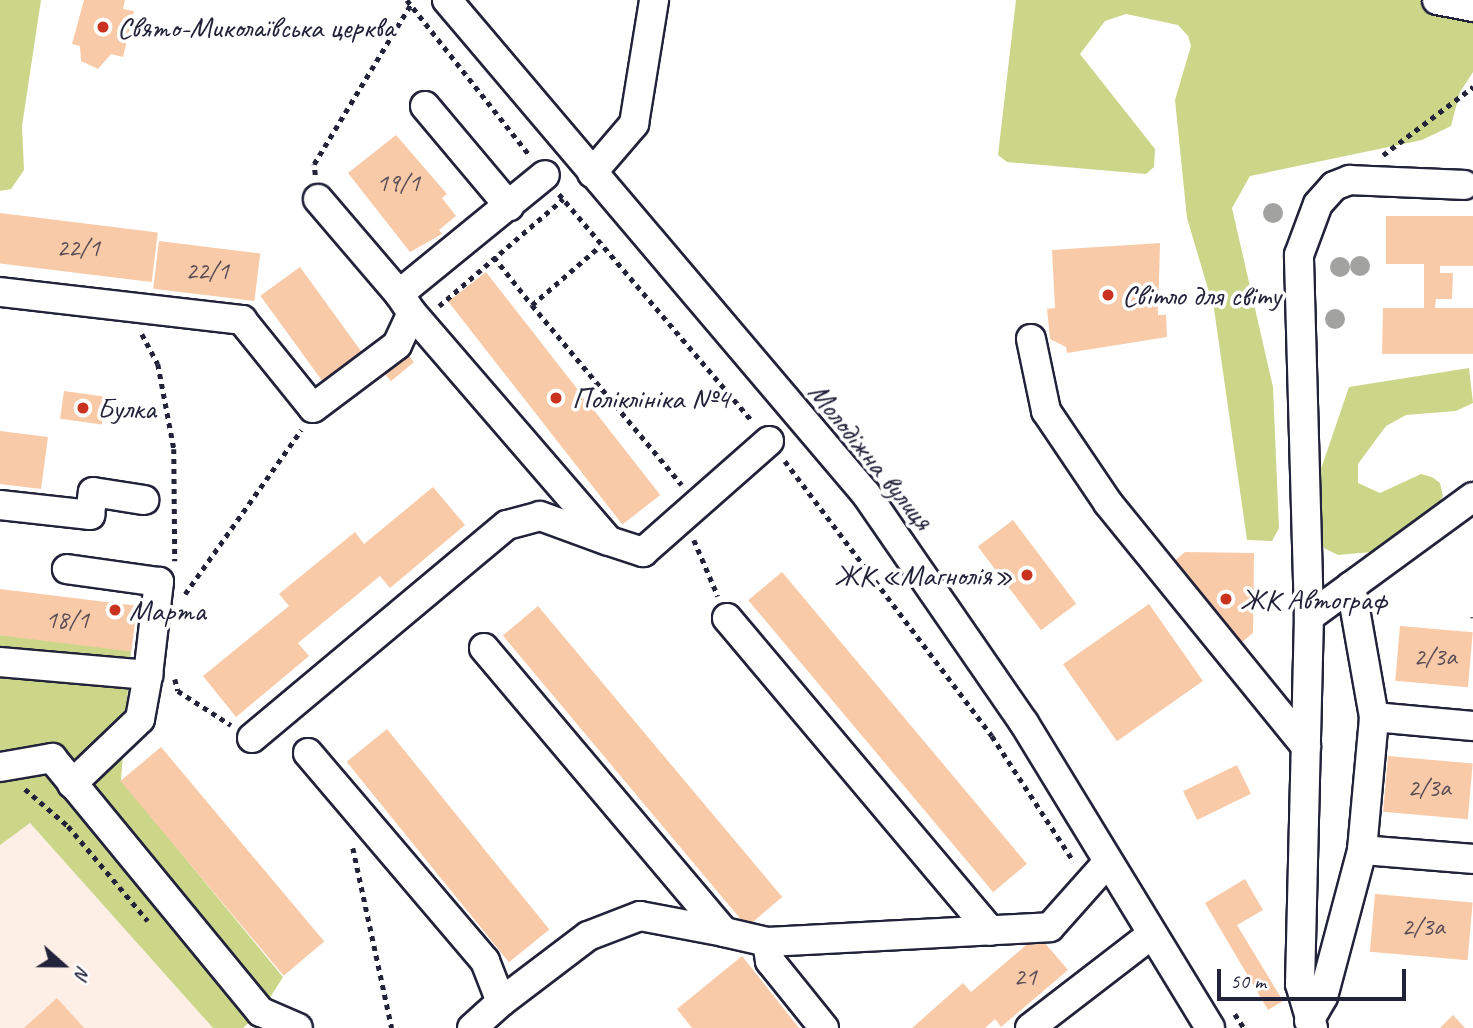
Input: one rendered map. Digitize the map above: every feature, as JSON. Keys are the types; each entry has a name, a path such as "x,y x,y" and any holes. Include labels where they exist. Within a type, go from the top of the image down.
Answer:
{"street":[{"name":"Молодіжна вулиця","path":"447,0 866,494 1024,723 1210,1028"},
{"path":"592,173 635,124 654,0"},
{"path":"1437,0 1473,7"},
{"path":"425,106 509,206"},
{"path":"0,292 127,309 242,320 313,408 397,345 410,310 509,206 545,175"},
{"path":"1311,1024 1300,984 1309,617 1298,255 1318,204 1341,183 1464,185"},
{"path":"318,199 609,541"},
{"path":"1031,339 1046,411 1108,503 1306,747"},
{"path":"253,738 507,524 540,516 643,552 769,440"},
{"path":"0,505 90,514 93,492 144,499"},
{"path":"1309,617 1473,497"},
{"path":"67,569 159,582 161,673 140,719 72,784"},
{"path":"1311,1024 1323,998 1362,850 1374,717 1351,586"},
{"path":"727,618 991,931"},
{"path":"484,648 724,932"},
{"path":"0,662 161,673"},
{"path":"1374,717 1473,726"},
{"path":"308,753 485,961 501,1002"},
{"path":"0,767 52,758 261,1012 298,1028"},
{"path":"1362,850 1473,859"},
{"path":"472,1028 501,1002 588,936 639,916 766,942 1050,927 1086,881 1108,862"},
{"path":"1030,1028 1130,946 1152,934"},
{"path":"766,942 770,961 824,1028"}],"path":[{"path":"318,199 314,163 409,2 600,246 769,440 867,564 992,736 1086,881"},
{"path":"1341,183 1473,87"},
{"path":"410,310 494,257 563,200"},
{"path":"532,306 600,246"},
{"path":"494,257 691,510 727,618"},
{"path":"127,309 158,364 174,449 174,566"},
{"path":"183,599 287,457 313,408"},
{"path":"161,673 178,691 253,738"},
{"path":"23,786 68,826 158,932"},
{"path":"352,845 392,1028"}],"shaded area":[{"path":"5,795 213,1028 0,1028 0,797"}],"green space":[{"path":"0,0 41,0 22,126 24,170 11,189 0,191"},
{"path":"1016,0 1442,0 1473,11 1473,72 1460,92 1451,126 1422,140 1250,176 1232,208 1273,387 1279,528 1272,541 1247,540 1214,309 1187,218 1175,100 1191,46 1188,36 1178,25 1126,14 1105,21 1080,54 1155,149 1154,167 1146,174 1007,162 998,155"},
{"path":"1469,368 1473,403 1456,411 1406,415 1386,426 1358,464 1358,483 1380,493 1421,474 1432,477 1440,483 1443,496 1437,507 1383,551 1338,555 1324,548 1312,530 1310,501 1349,387"},
{"path":"0,635 131,650 121,780 283,977 261,1012 243,1028 213,1028 30,823 0,845"}],"building":[{"path":"84,0 125,0 123,9 134,11 123,57 111,54 98,69 81,61 80,46 72,44"},
{"path":"396,135 447,194 442,198 456,216 439,230 442,234 410,252 348,173"},
{"path":"0,213 158,232 152,282 0,263"},
{"path":"1386,216 1473,216 1473,266 1440,266 1440,273 1453,273 1452,299 1436,299 1435,308 1473,308 1473,354 1382,354 1383,308 1424,308 1424,264 1386,264"},
{"path":"159,241 260,253 254,301 153,289"},
{"path":"1160,243 1158,315 1166,315 1167,337 1067,353 1066,347 1050,339 1047,309 1055,308 1052,250"},
{"path":"300,267 362,352 322,381 260,296"},
{"path":"486,272 660,495 622,525 448,302"},
{"path":"403,349 414,362 391,381 380,368"},
{"name":"Булка","path":"64,391 106,397 102,425 60,419"},
{"path":"0,431 48,437 41,489 0,484"},
{"path":"433,487 465,525 390,588 380,576 298,643 309,656 236,717 203,676 289,606 279,594 355,532 364,544"},
{"name":"ЖК «Магнолія»","path":"1013,520 1076,604 1041,630 978,546"},
{"name":"ЖК Автограф","path":"1185,552 1254,553 1253,633 1238,645 1170,565"},
{"path":"782,572 1027,864 993,892 748,600"},
{"path":"0,589 137,606 131,651 0,635"},
{"path":"1149,604 1203,681 1117,741 1063,664"},
{"path":"538,606 782,897 747,927 503,636"},
{"path":"1400,626 1473,632 1468,687 1395,681"},
{"path":"387,729 549,930 509,962 347,762"},
{"path":"161,747 324,942 284,976 120,781"},
{"path":"1388,756 1473,763 1468,819 1383,812"},
{"path":"1237,765 1251,794 1197,820 1183,791"},
{"path":"1245,879 1263,910 1237,925 1283,1001 1268,1010 1205,903"},
{"path":"1375,894 1473,903 1468,960 1370,952"},
{"path":"1038,935 1068,970 1001,1027 995,1019 985,1028 912,1028 963,983 971,992"},
{"path":"742,956 799,1028 692,1028 677,1009"},
{"path":"57,998 84,1028 24,1028"},
{"path":"1453,1015 1465,1028 1440,1028"}],"place":[{"name":"Свято-Миколаївська церква","path":"103,27"},
{"name":"Світло для світу","path":"1108,295"},
{"name":"Поліклініка №4","path":"556,398"},
{"name":"Булка","path":"83,408"},
{"name":"ЖК «Магнолія»","path":"1027,575"},
{"name":"ЖК Автограф","path":"1226,599"},
{"name":"Марта","path":"115,610"}]}
